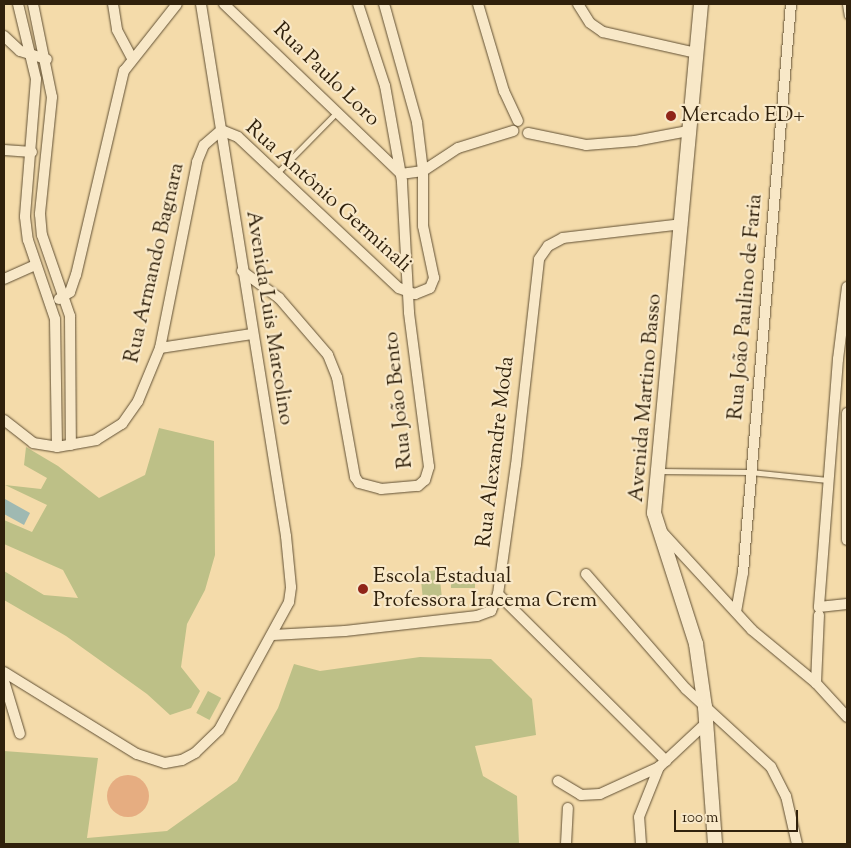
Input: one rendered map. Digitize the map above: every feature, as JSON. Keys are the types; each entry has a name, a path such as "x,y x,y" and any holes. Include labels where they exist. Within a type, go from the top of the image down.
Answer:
{"street":[{"path":"18,4 36,79 32,152 25,217 36,265 50,303 57,338 57,447"},
{"path":"33,4 47,59 52,97 40,214 42,235 65,297 72,335 71,445"},
{"path":"113,4 117,30 132,58"},
{"path":"50,303 65,297 76,275 119,86 132,58 177,4"},
{"name":"Avenida Luis Marcolino","path":"4,672 137,754 166,763 195,753 218,730 286,611 291,587 201,4"},
{"name":"Rua Paulo Loro","path":"224,4 338,111 401,174"},
{"path":"351,4 360,9 386,86 401,174 408,294 421,294 434,284 423,226 423,171 417,122 384,4"},
{"path":"478,4 515,126"},
{"path":"578,4 590,23 603,32 696,53"},
{"name":"Avenida Martino Basso","path":"700,4 656,524 752,630 816,683 847,717"},
{"name":"Rua João Paulino de Faria","path":"736,612 743,573 790,4"},
{"path":"4,36 31,57 47,59"},
{"path":"401,174 423,171 458,148 527,123 528,132 567,144 586,145 635,141 688,131"},
{"name":"Rua Antônio Germinali","path":"221,130 238,137 408,294"},
{"name":"Rua Armando Bagnara","path":"4,420 33,443 57,447 96,440 122,424 138,401 160,348 197,162 204,145 221,130"},
{"path":"4,150 32,152"},
{"name":"Rua Alexandre Moda","path":"273,635 345,631 476,616 491,611 498,594 539,259 548,246 563,238 682,224"},
{"path":"4,279 36,265"},
{"name":"Rua João Bento","path":"242,271 279,298 328,355 337,377 355,477 364,486 381,489 418,486 425,480 428,467 408,294"},
{"path":"816,683 828,480 838,359 844,324 847,287"},
{"path":"844,324 847,343"},
{"path":"160,348 252,334"},
{"path":"847,413 847,540"},
{"path":"656,524 682,595 696,644 705,707 704,725 715,844"},
{"path":"586,574 705,707 762,759 778,778 786,796 797,844"},
{"path":"498,594 662,764"},
{"path":"819,611 847,604"},
{"path":"4,681 20,734"},
{"path":"558,781 581,796 590,796 662,764 704,725"},
{"path":"641,844 639,817 662,764"},
{"path":"566,844 568,808"}],"lane":[{"path":"846,4 847,16"},
{"path":"277,173 338,111"},
{"path":"659,471 750,472 828,480"}],"green space":[{"path":"159,428 214,441 215,555 205,590 187,624 181,667 200,691 191,708 170,715 147,694 66,636 4,600 4,571 44,595 78,598 63,570 4,544 4,520 32,532 47,505 5,485 41,489 47,478 24,465 26,447 58,466 99,498 145,475"},
{"path":"439,570 442,600 423,602 420,572"},
{"path":"451,572 475,572 475,588 451,588"},
{"path":"420,657 491,659 532,699 536,735 475,746 483,776 517,796 519,844 4,844 4,751 98,758 87,838 167,831 237,781 278,708 294,664 320,671"},
{"path":"208,691 221,698 210,720 196,713"}],"water":[{"path":"5,499 30,513 24,525 4,514"}],"building":[{"path":"132,775 140,778 146,784 149,796 146,808 140,814 124,817 116,814 110,808 107,792 110,784 116,778"}],"place":[{"name":"Mercado ED+","path":"671,116"},
{"name":"Escola Estadual Professora Iracema Crem","path":"363,589"}]}
